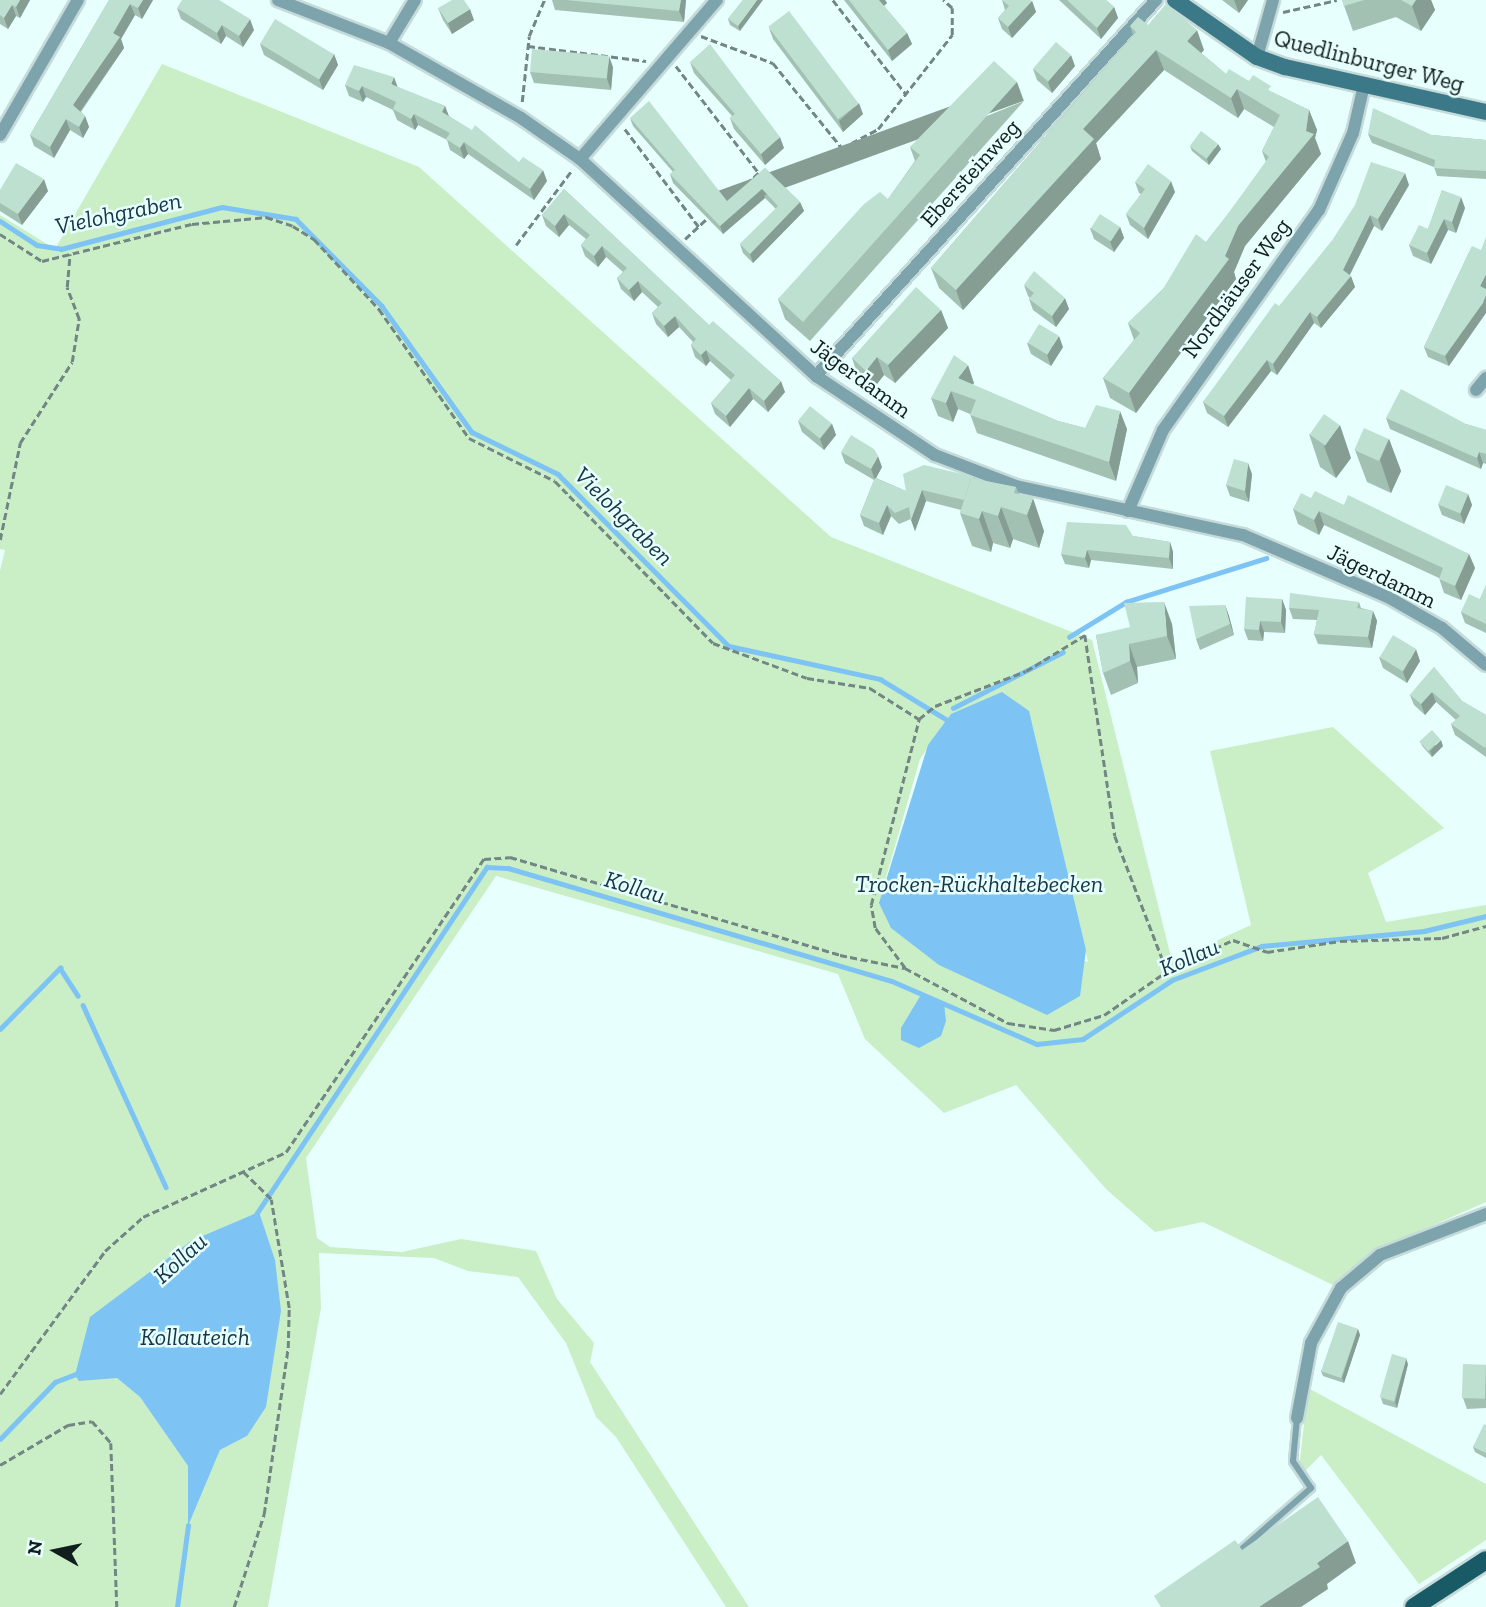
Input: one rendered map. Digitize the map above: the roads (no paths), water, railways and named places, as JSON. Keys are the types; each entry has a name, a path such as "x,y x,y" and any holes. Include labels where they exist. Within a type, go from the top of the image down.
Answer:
{"main road":[{"path":"1414,1607 1486,1560"}],"street":[{"path":"0,135 78,0"},
{"name":"Jägerdamm","path":"278,0 388,43 521,118 580,159 816,376 935,454 1016,486 1243,536 1388,597 1442,628 1486,665"},
{"path":"388,43 415,0"},
{"path":"580,159 717,0"},
{"name":"Ebersteinweg","path":"816,376 1156,0"},
{"name":"Quedlinburger Weg","path":"1175,0 1257,57 1364,85 1486,112"},
{"path":"1257,57 1273,6"},
{"name":"Nordhäuser Weg","path":"1128,511 1163,430 1319,210 1353,133 1364,85"},
{"path":"1476,390 1486,378"},
{"path":"1297,1418 1311,1343 1342,1288 1380,1255 1486,1214"}],"lane":[{"path":"1224,1561 1311,1488 1293,1461 1297,1418"}],"water":[{"name":"Trocken-Rückhaltebecken","path":"1002,692 1029,711 1086,950 1080,996 1047,1015 939,965 891,928 879,903 928,745 951,714"},
{"path":"922,993 944,1003 946,1021 941,1036 919,1048 901,1040 901,1028"},
{"name":"Kollauteich","path":"259,1212 275,1260 281,1311 266,1407 247,1436 220,1450 188,1526 188,1466 140,1397 117,1378 79,1381 75,1375 90,1317 191,1241"}],"waterway":[{"name":"Vielohgraben","path":"0,221 37,245 61,249 222,207 296,219 382,306 472,432 558,474 729,646 880,679 949,721"},
{"path":"1069,637 1126,602 1266,558"},
{"path":"953,708 1063,652"},
{"name":"Kollau","path":"255,1216 487,867 508,868 892,981 1037,1044 1083,1039 1172,980 1262,946 1424,931 1486,916"},
{"path":"0,1029 60,968 78,996"},
{"path":"83,1005 166,1187"},
{"name":"Kollau","path":"0,1439 55,1382 78,1373"},
{"path":"177,1607 188,1526"}]}
